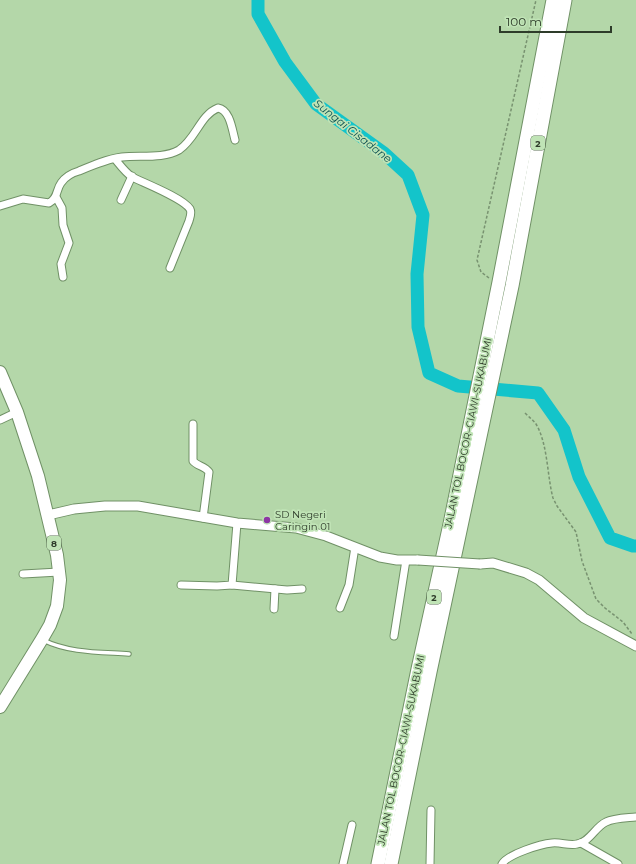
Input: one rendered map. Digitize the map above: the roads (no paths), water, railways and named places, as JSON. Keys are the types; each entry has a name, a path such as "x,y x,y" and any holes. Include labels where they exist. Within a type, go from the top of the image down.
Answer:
{"highway":[{"name":"JALAN TOL BOGOR–CIAWI–SUKABUMI","path":"455,525 494,280 553,0"},
{"name":"JALAN TOL BOGOR–CIAWI–SUKABUMI","path":"391,864 408,752 424,670 455,525 512,286 565,0"},
{"name":"8","path":"0,372 17,412 31,455 48,515 59,572 57,606 50,625 0,707"},
{"name":"JALAN TOL BOGOR–CIAWI–SUKABUMI","path":"378,864 408,752"}],"street":[{"path":"0,206 22,199 49,203 56,197 61,183 70,175 93,165 115,159 164,155 179,150 208,113 218,108 223,110 226,114 235,140"},
{"path":"115,159 126,172 132,176 157,188 188,206 191,216 170,268"},
{"path":"121,200 132,176"},
{"path":"56,197 62,208 63,225 69,243 61,264 63,277"},
{"path":"0,420 17,412"},
{"path":"193,424 193,461 195,464 206,468 209,472 203,518"},
{"path":"48,515 74,510 117,505 144,507 237,523 296,528 326,536 380,557 397,560 480,564 493,563 526,573 539,580 584,618 634,644"},
{"path":"232,585 237,523"},
{"path":"340,608 349,585 355,547"},
{"path":"394,636 406,560"},
{"path":"23,574 59,572"},
{"path":"181,585 232,585 275,589 302,589"},
{"path":"274,609 275,589"},
{"path":"430,864 431,810"},
{"path":"502,864 505,860 512,856 547,844 557,843 575,845 582,843 605,822 636,817"},
{"path":"343,864 352,825"},
{"path":"582,843 618,864"}],"lane":[{"path":"42,639 56,645 78,650 129,654"}],"waterway":[{"name":"Sungai Cisadane","path":"258,0 258,14 285,62 316,104 384,153 408,175 423,215 417,274 418,327 429,373 458,386 538,393 564,430 579,477 610,538 636,546"}],"place":[{"name":"SD Negeri Caringin 01","path":"267,520"}]}
